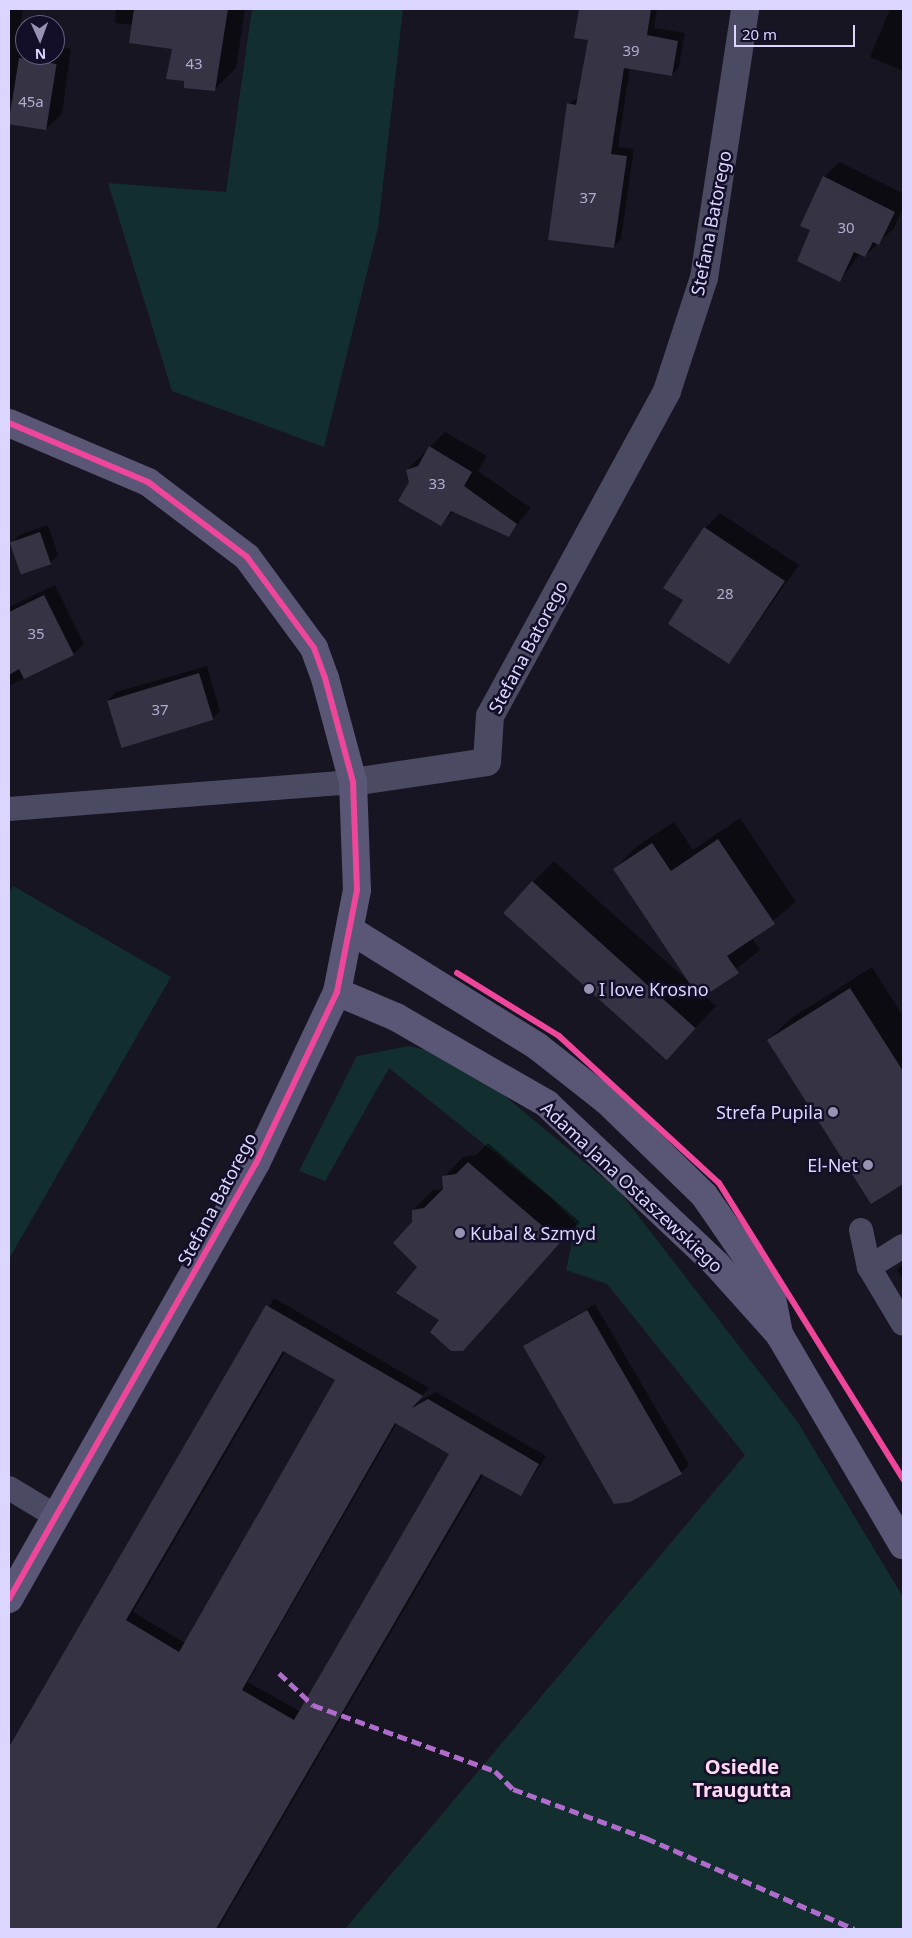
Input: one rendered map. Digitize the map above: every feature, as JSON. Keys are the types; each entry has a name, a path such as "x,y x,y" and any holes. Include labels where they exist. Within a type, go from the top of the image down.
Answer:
{"street":[{"name":"Stefana Batorego","path":"9,1599 54,1516 219,1231 336,992 357,890 353,782 487,762 490,716 667,391 704,278 746,9"},
{"path":"9,423 148,482 247,557 314,648 353,782"},
{"name":"Adama Jana Ostaszewskiego","path":"350,930 537,1046 607,1101 704,1195 771,1292 779,1334"},
{"name":"Adama Jana Ostaszewskiego","path":"336,992 396,1017 547,1104 717,1265 779,1334 903,1545"}],"lane":[{"path":"9,809 353,782"},
{"path":"861,1230 869,1267 903,1324"},
{"path":"869,1267 903,1246"},
{"path":"9,1488 54,1516"}],"green space":[{"path":"252,9 403,9 378,228 324,447 172,391 108,183 226,192"},
{"path":"13,886 171,977 9,1259 9,893"},
{"path":"409,1046 434,1052 493,1086 619,1191 797,1421 903,1597 903,1929 345,1929 745,1455 607,1284 566,1270 576,1224 551,1198 389,1068 325,1181 299,1171 357,1056"}],"building":[{"path":"134,9 228,9 215,91 184,88 184,81 166,79 172,49 129,43"},
{"path":"579,9 651,9 647,35 678,41 672,76 624,68 611,154 627,156 614,248 548,240 567,103 576,105 588,40 574,38"},
{"path":"18,65 56,65 46,130 9,124"},
{"path":"823,176 895,212 879,245 873,242 865,257 854,252 840,282 797,261 810,230 800,226"},
{"path":"429,446 472,472 464,486 517,524 509,537 451,511 441,526 398,501 409,482 406,470 418,466"},
{"path":"704,527 785,581 729,664 668,624 683,600 663,588"},
{"path":"40,532 51,564 21,575 10,542"},
{"path":"44,595 74,655 24,679 19,669 9,675 9,612"},
{"path":"199,673 213,720 122,748 107,701"},
{"path":"718,839 775,924 727,956 739,973 700,999 613,869 652,843 671,871"},
{"path":"532,881 695,1028 667,1060 503,913"},
{"path":"850,988 903,1071 903,1184 871,1204 767,1040"},
{"name":"Kubal & Szmyd","path":"468,1162 561,1242 463,1351 451,1351 430,1332 439,1320 396,1293 417,1267 393,1243 412,1222 412,1210 424,1208 443,1189 442,1176 456,1174"},
{"path":"266,1305 423,1396 412,1408 428,1399 539,1464 521,1496 481,1474 216,1929 9,1929 9,1747","holes":["283,1351 335,1380 179,1652 126,1620","395,1423 449,1454 294,1720 242,1690"]},
{"path":"587,1310 682,1474 630,1502 614,1504 523,1346"}],"marked path":[{"path":"279,1673 313,1705 495,1771 513,1789 646,1838 854,1929"}],"cycle path":[{"path":"9,423 148,482 247,557 314,648 325,678 353,782 357,890 337,992 256,1163 9,1599"},
{"path":"457,973 559,1036 719,1183 903,1479"}],"place":[{"name":"I love Krosno","path":"589,989"},
{"name":"Strefa Pupila","path":"833,1112"},
{"name":"El-Net","path":"868,1165"},
{"name":"Kubal & Szmyd","path":"460,1233"}],"district":[{"name":"Osiedle Traugutta","path":"742,1778"}]}
